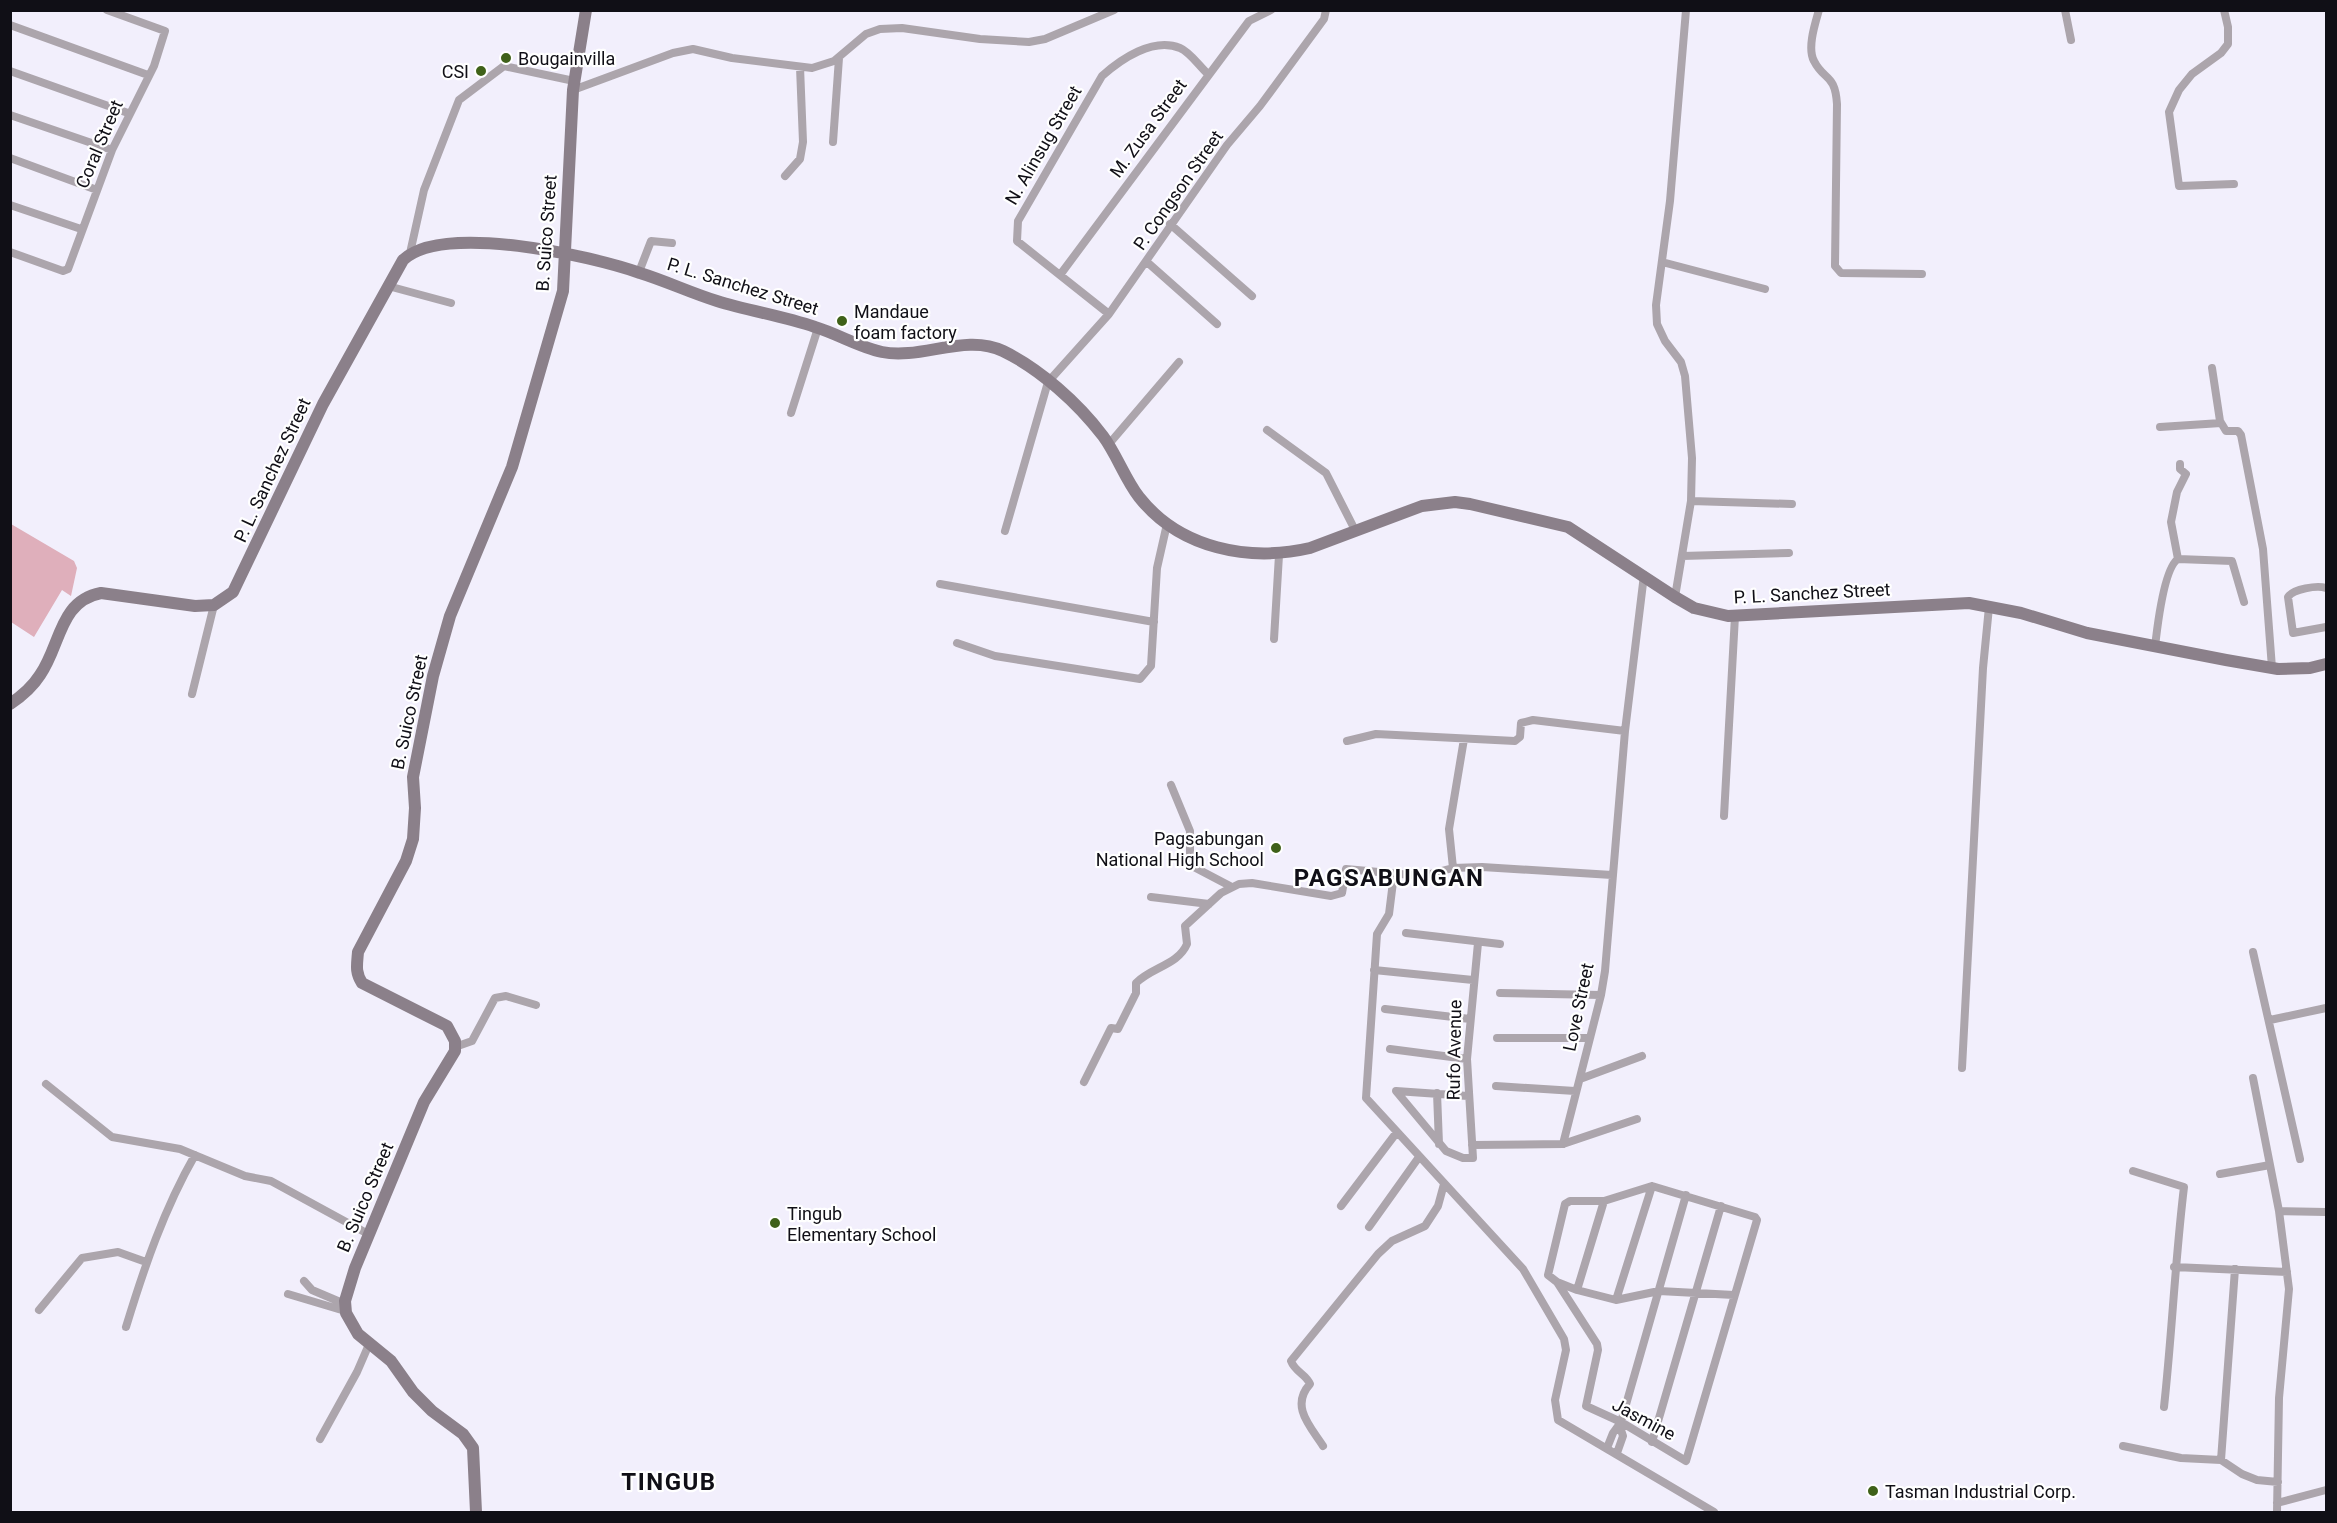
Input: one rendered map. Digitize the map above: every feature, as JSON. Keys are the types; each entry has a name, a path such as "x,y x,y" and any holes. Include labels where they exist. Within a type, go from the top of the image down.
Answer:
{"street":[{"name":"Coral Street","path":"10,252 66,271 112,150 148,75 165,32 107,10"},
{"name":"B. Suico Street","path":"345,1307 349,1284 424,1102 455,1047 452,1033 447,1026 362,983 356,974 358,952 406,861 413,839 415,808 413,777 433,676 450,616 512,467 563,291 566,253 565,210 573,86 586,10"},
{"path":"410,253 424,190 459,100 504,66 573,86 673,52 693,49 800,67 821,66 839,58 866,34 879,29 902,28 980,39 1029,42 1045,39 1114,10"},
{"name":"M. Zusa Street","path":"1060,275 1249,21 1271,10"},
{"name":"P. Congson Street","path":"1048,382 1109,314 1147,262 1170,224 1324,19 1326,10"},
{"path":"1675,597 1691,501 1692,458 1685,376 1681,362 1665,341 1657,324 1656,305 1670,201 1686,10"},
{"path":"1819,10 1813,35 1812,55 1814,63 1832,80 1837,91 1835,266 1841,273 1922,274"},
{"path":"2065,10 2071,40"},
{"path":"2224,10 2228,27 2228,44 2221,53 2192,74 2179,90 2169,112 2179,186 2234,184"},
{"path":"10,25 148,75"},
{"name":"N. Alinsug Street","path":"1109,314 1017,241 1018,221 1102,76 1131,53 1170,47 1181,48 1208,74"},
{"path":"833,142 839,58"},
{"path":"785,176 800,159 803,142 800,67"},
{"path":"10,70 129,113"},
{"path":"10,115 112,150"},
{"path":"10,158 97,190"},
{"path":"10,205 81,229"},
{"path":"1170,224 1252,296"},
{"path":"639,272 651,241 672,243"},
{"name":"P. L. Sanchez Street","path":"214,605 228,597 238,583 323,404 388,286 410,253 445,243 516,246 566,253 639,272 717,301 773,313 870,349 893,354 988,346 1013,356 1072,402 1109,444 1138,496 1167,524 1209,546 1249,554 1279,555 1310,549 1422,506 1455,502 1568,528 1675,597 1702,610 1735,616 1969,603 2087,633 2272,668 2310,668 2326,664"},
{"path":"1147,262 1217,324"},
{"path":"1662,262 1765,289"},
{"path":"388,286 451,303"},
{"path":"791,413 818,328"},
{"path":"1109,444 1179,362"},
{"path":"2212,368 2221,423 2226,431 2238,431 2241,435 2263,549 2272,668"},
{"path":"1005,531 1048,382"},
{"path":"2160,427 2221,423"},
{"path":"1267,429 1326,473 1356,532"},
{"path":"2178,559 2171,522 2177,492 2186,474 2180,469 2180,464"},
{"path":"1691,501 1792,504"},
{"path":"957,643 995,656 1140,679 1151,666 1157,568 1167,524"},
{"path":"1682,556 1789,553"},
{"path":"1274,639 1279,555"},
{"path":"2155,647 2159,612 2171,566 2178,559 2232,561 2244,602"},
{"name":"Love Street","path":"1563,1144 1601,995 1624,731 1644,575"},
{"path":"940,584 1154,622"},
{"path":"2326,588 2322,586 2292,592 2288,597 2293,633 2326,627"},
{"path":"10,704 41,674 68,616 86,596 101,593 195,606 214,605 192,694"},
{"path":"1962,1068 1983,668 1989,607"},
{"path":"1724,816 1735,616"},
{"path":"1347,741 1376,734 1517,741 1521,723 1533,720 1624,731"},
{"path":"1453,868 1449,829 1464,739"},
{"path":"1171,785 1190,831 1190,865 1230,886"},
{"path":"1084,1082 1111,1028 1118,1029 1136,993 1136,982 1144,975 1176,959 1187,944 1185,926 1230,886 1252,883 1331,896 1342,893 1346,869 1422,876 1453,868 1482,867 1612,875"},
{"path":"1394,874 1389,914 1377,934 1364,1093 1419,1157 1523,1269 1564,1339 1566,1350 1555,1400 1558,1420 1714,1512"},
{"path":"1151,897 1209,904"},
{"path":"1406,933 1500,944"},
{"name":"Rufo Avenue","path":"1438,1145 1453,1155 1473,1158 1467,1059 1478,943"},
{"path":"2253,952 2300,1159"},
{"path":"1374,970 1473,980"},
{"path":"1500,993 1601,995"},
{"path":"455,1047 472,1041 495,998 506,996 536,1005"},
{"path":"2270,1020 2326,1008"},
{"path":"1385,1009 1470,1019"},
{"path":"1497,1038 1590,1038"},
{"path":"1390,1049 1467,1059"},
{"path":"1580,1079 1642,1056"},
{"path":"2253,1078 2279,1211 2289,1288 2280,1398 2277,1508 2326,1490"},
{"path":"46,1084 112,1137 180,1149 245,1176 270,1181 370,1235"},
{"path":"1496,1086 1575,1091"},
{"path":"1438,1145 1396,1093 1397,1090 1468,1096"},
{"path":"1437,1093 1438,1145"},
{"path":"1473,1146 1563,1144 1637,1119"},
{"path":"1341,1206 1397,1132"},
{"path":"126,1328 146,1262 179,1183 195,1155"},
{"path":"1369,1227 1419,1157"},
{"path":"2220,1174 2270,1165"},
{"path":"2133,1171 2184,1187 2174,1267 2171,1341 2164,1407"},
{"path":"1323,1446 1301,1412 1300,1400 1310,1384 1291,1362 1378,1254 1392,1241 1425,1226 1438,1206 1444,1184"},
{"path":"1616,1300 1652,1186"},
{"path":"1652,1186 1686,1195 1753,1215 1757,1220 1734,1295 1659,1291 1616,1300 1577,1290 1557,1282 1548,1275 1565,1204 1570,1201 1604,1201 1652,1186"},
{"path":"1607,1448 1613,1433 1620,1425 1686,1195"},
{"path":"1577,1290 1604,1201"},
{"path":"1652,1442 1721,1206"},
{"path":"2279,1211 2326,1212"},
{"path":"39,1310 82,1258 118,1252 146,1262"},
{"path":"2174,1267 2287,1272"},
{"path":"2222,1460 2235,1269"},
{"path":"303,1281 312,1290 345,1307 358,1334 390,1361 432,1411 470,1441 473,1448 476,1512"},
{"name":"Jasmine","path":"1557,1282 1597,1344 1598,1350 1586,1406 1686,1461 1734,1295"},
{"path":"288,1294 345,1307"},
{"path":"320,1439 357,1372 370,1342"},
{"path":"1617,1453 1623,1436 1620,1425"},
{"path":"2123,1446 2181,1458 2222,1460 2242,1474 2257,1480 2278,1482"}],"shaded area":[{"path":"11,524 74,561 77,568 71,596 62,590 34,637 11,622"}],"place":[{"name":"Bougainvilla","path":"506,58"},
{"name":"CSI","path":"481,71"},
{"name":"Mandaue foam factory","path":"842,321"},
{"name":"Pagsabungan National High School","path":"1276,848"},
{"name":"Tingub Elementary School","path":"775,1223"},
{"name":"Tasman Industrial Corp.","path":"1873,1491"}],"district":[{"name":"PAGSABUNGAN","path":"1389,878"},
{"name":"TINGUB","path":"669,1482"}]}
